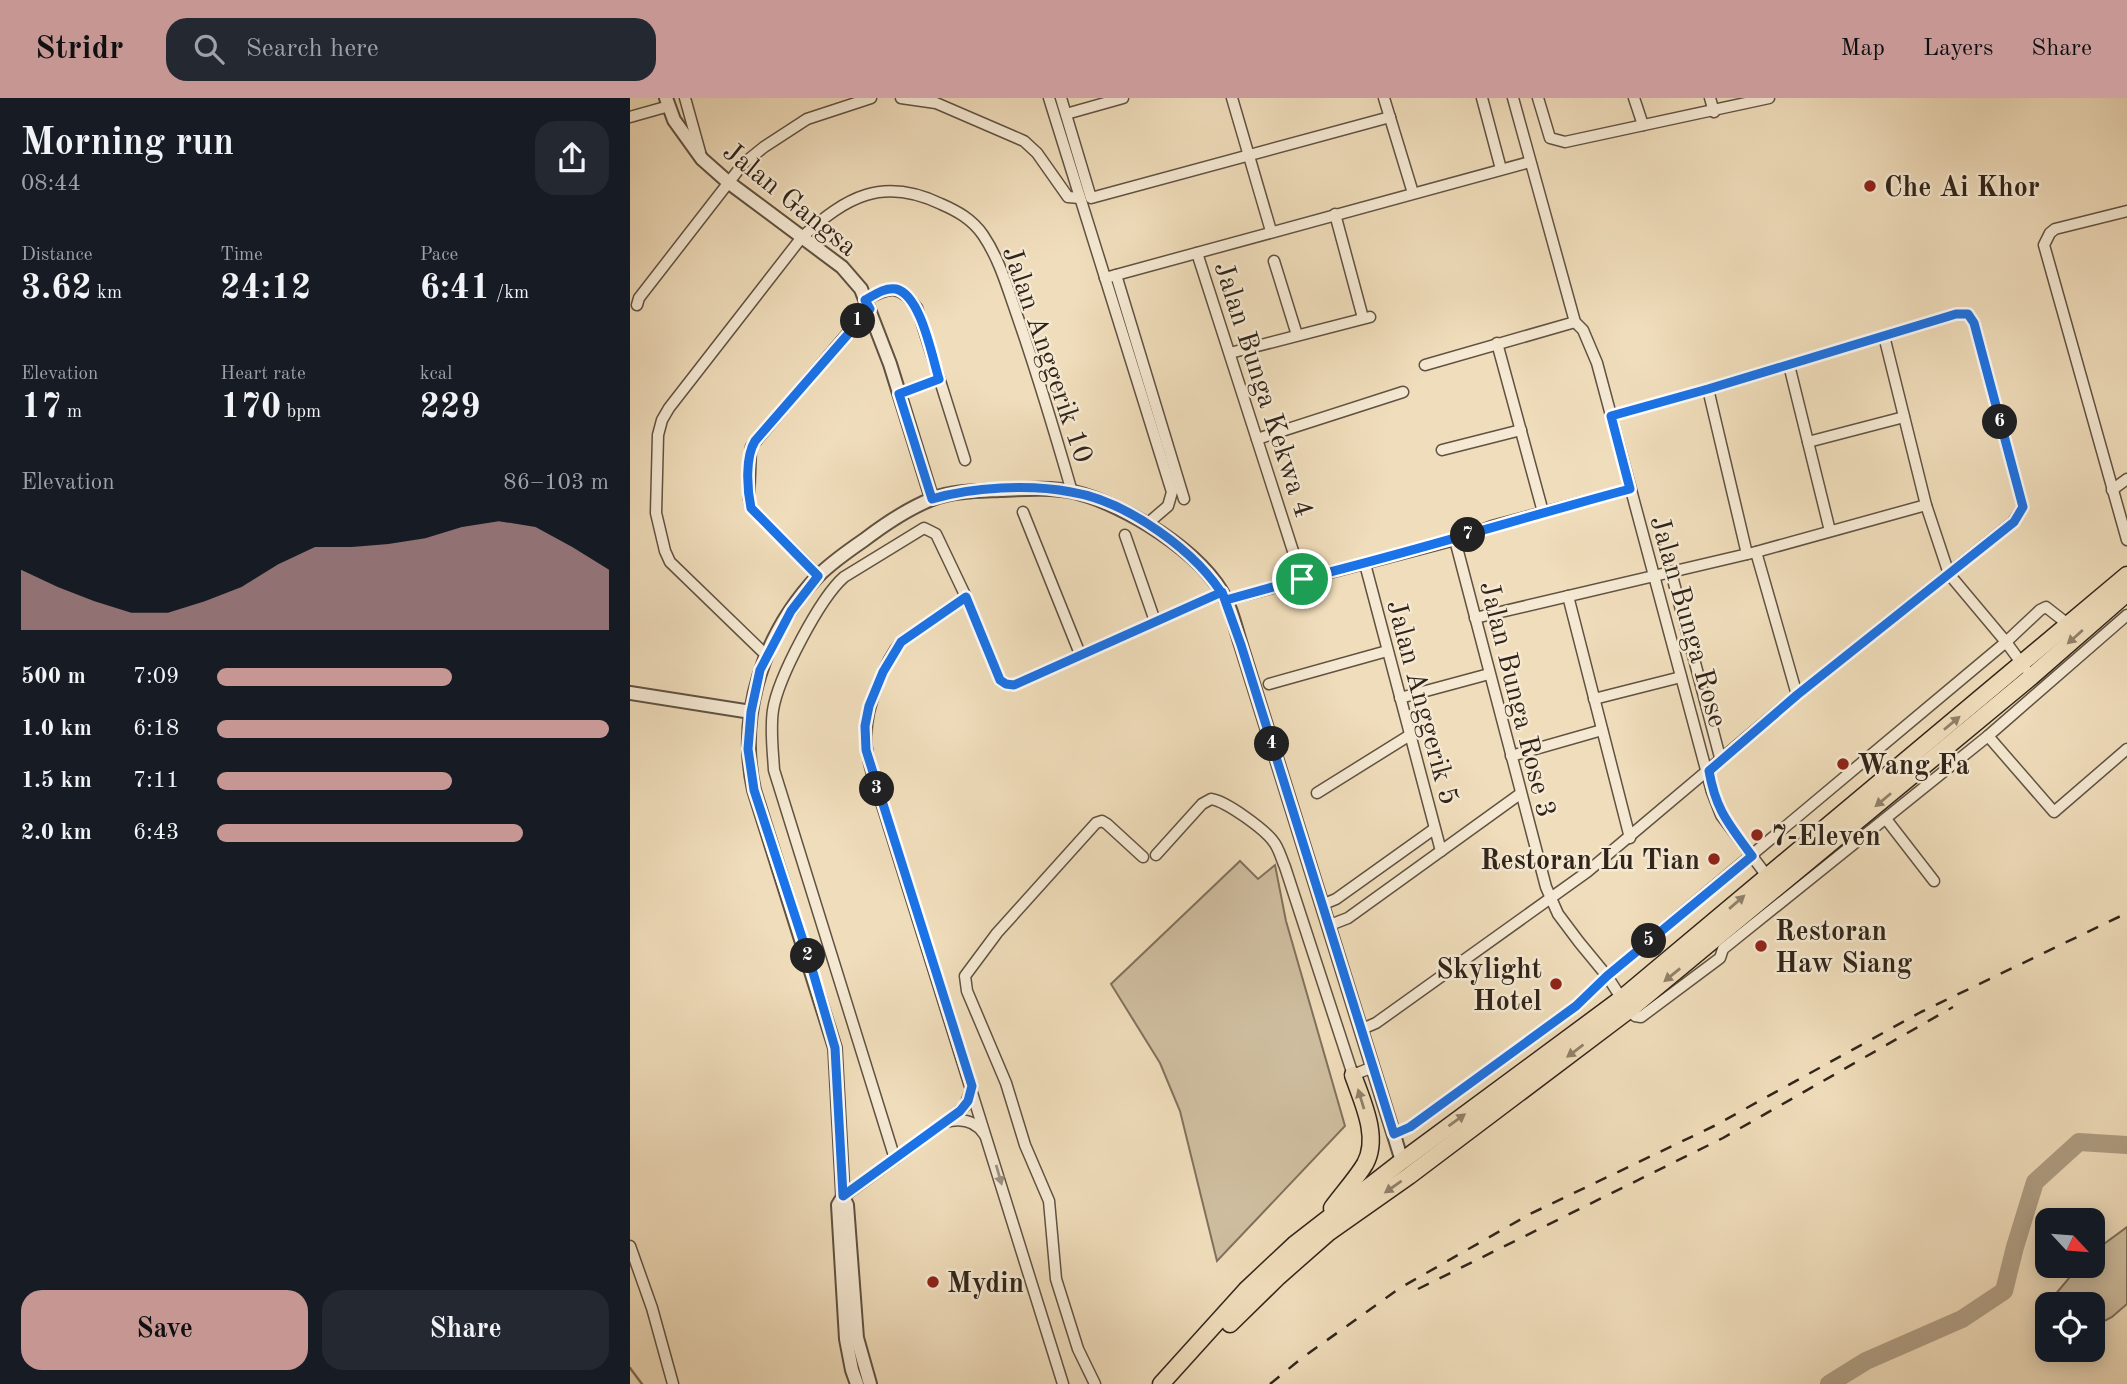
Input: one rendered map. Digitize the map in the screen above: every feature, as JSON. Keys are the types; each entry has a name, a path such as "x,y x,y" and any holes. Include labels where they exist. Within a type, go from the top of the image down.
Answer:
{"highway":[{"path":"2027,671 2069,625 2127,575"},
{"path":"1161,1384 1246,1290 1320,1224 1402,1161 1715,939 1772,882 2027,671 2127,593"},
{"path":"1173,1384 1254,1299 1328,1233 1409,1176 1625,1004"},
{"path":"1320,1224 1365,1163 1369,1153 1370,1129 1353,1075"}],"street":[{"path":"685,98 699,156"},
{"path":"637,305 639,298 743,164 807,119 871,98"},
{"path":"901,98 936,103 1016,136 1037,153 1068,197 1085,198 1390,117"},
{"path":"1049,98 1085,198"},
{"path":"1061,98 1105,278 1172,492 1168,506 1147,524"},
{"path":"1066,114 1123,98"},
{"path":"1232,98 1271,232"},
{"path":"1384,98 1413,193"},
{"path":"1482,98 1501,169"},
{"name":"Jalan Bunga Rose","path":"1513,98 1575,322 1583,330 1597,363 1653,576 1709,771 1712,792 1721,815 1772,882"},
{"path":"1538,98 1550,138 1565,142 1769,98"},
{"path":"1634,98 1643,125"},
{"path":"1710,98 1714,111"},
{"path":"630,117 668,102"},
{"name":"Jalan Gangsa","path":"668,102 674,120 699,156 728,182 842,267 861,289 899,394 932,499"},
{"path":"1105,278 1530,162"},
{"name":"Jalan Anggerik 10","path":"766,655 670,562 657,522 658,435 668,408 802,237 822,219 856,198 892,191 921,195 961,214 974,223 983,235 999,262 1040,381 1072,492"},
{"path":"2127,211 2055,229 2044,245 2127,540"},
{"path":"1230,353 1367,317 1335,214"},
{"name":"Jalan Bunga Kekwa 4","path":"1197,253 1302,579"},
{"path":"1274,261 1297,335"},
{"path":"1116,275 1184,499"},
{"path":"818,576 751,508 750,455 755,441 867,304 889,289 897,289 907,295 916,308 965,460"},
{"name":"Jalan Bunga Rose","path":"1362,1029 1376,1023 1551,900 1630,838 1797,695 2014,522 2022,512 2022,502 1974,323 1968,314 1956,314 1884,336"},
{"path":"1425,365 1575,322"},
{"path":"1611,416 1884,336 1926,505 1949,574 2027,671"},
{"path":"1497,343 1543,512"},
{"path":"1789,365 1830,531"},
{"path":"899,394 939,379"},
{"path":"1708,389 1751,553 1797,695"},
{"path":"1257,439 1403,392"},
{"path":"1808,442 1904,417"},
{"path":"1441,450 1521,430"},
{"path":"2112,490 2127,479"},
{"path":"857,1384 851,1338 847,1205 843,1196 835,1048 754,790 748,749 751,712 766,655 791,611 818,576 876,530 932,499 967,491 1024,489 1072,492 1121,509 1147,524 1183,550 1224,596 1324,904 1402,1161"},
{"path":"895,1159 783,804 775,770 772,711 790,662 837,583 911,534 924,528 930,530 936,534 966,597 1000,680 1014,685 1156,621 1224,596 1365,564 1630,489"},
{"path":"1475,618 1751,553 1926,505"},
{"path":"1023,512 1080,654"},
{"path":"1125,535 1156,621"},
{"name":"Jalan Bunga Rose 3","path":"1455,540 1546,887 1558,914 1607,976 1625,1004"},
{"name":"Jalan Anggerik 5","path":"1365,564 1441,851"},
{"path":"1671,572 1721,761"},
{"path":"1568,596 1630,838"},
{"path":"966,597 901,642 895,649 869,706 864,740 1063,1384"},
{"path":"1394,1134 1410,1127 1576,1006 1607,976 2046,607 2069,625"},
{"path":"1625,1004 1635,1016 1646,1014 1720,958 1715,939 1886,819 1988,736 2127,615"},
{"path":"1269,684 1387,651"},
{"path":"1400,698 1489,674"},
{"path":"1594,699 1681,677"},
{"path":"630,694 751,712"},
{"path":"1511,756 1602,730"},
{"path":"1317,793 1409,735"},
{"path":"1988,736 2054,812 2127,749"},
{"path":"1330,925 1348,918 1520,794"},
{"path":"1156,855 1202,804 1211,799 1221,802 1267,833 1285,867 1353,1075 1373,1067"},
{"path":"1886,819 1934,881"},
{"path":"1094,1384 1078,1349 1056,1279 1049,1201 1025,1145 1013,1103 967,991 965,976 998,933 1096,823 1102,821 1107,824 1143,856"},
{"path":"1324,904 1336,899 1434,830"},
{"path":"843,1196 965,1106 972,1086"},
{"path":"945,1122 959,1120 978,1125 989,1143"},
{"path":"630,1246 652,1308 673,1384"},
{"path":"851,1338 870,1384"}],"shaded area":[{"path":"1240,861 1258,879 1275,865 1286,921 1345,1126 1217,1261 1180,1111 1160,1063 1111,984"},
{"path":"2127,1227 2127,1304 2105,1321 2105,1292 2057,1292 2069,1278 2105,1278 2105,1243"}],"waterway":[{"path":"1829,1384 1866,1361 1962,1319 2004,1291 2035,1182 2079,1142 2127,1145"},
{"path":"630,1368 642,1384"}],"railway":[{"path":"1270,1384 1400,1288 1530,1214 1714,1126 1921,1012 2127,913"},
{"path":"1418,1289 1723,1138 1953,1007"}],"place":[{"name":"Che Ai Khor","path":"1870,186"},
{"name":"Wang Fa","path":"1843,764"},
{"name":"7-Eleven","path":"1757,835"},
{"name":"Restoran Lu Tian","path":"1714,859"},
{"name":"Restoran Haw Siang","path":"1761,946"},
{"name":"Skylight Hotel","path":"1556,984"},
{"name":"Mydin","path":"933,1282"}],"route":[{"path":"1302,579 1226,600 1222,592 1199,565 1178,545 1121,509 1102,502 1072,492 1024,489 967,491 932,499 899,394 939,379 916,308 907,295 897,289 882,291 865,300 870,309 755,441 750,455 751,508 818,576 791,611 766,655 754,694 748,749 754,790 835,1048 843,1196 960,1111 968,1101 972,1086 888,824 864,740 869,706 895,649 901,642 966,597 1000,680 1014,685 1222,592 1324,904 1394,1134 1410,1127 1576,1006 1607,976 1752,856 1721,815 1712,792 1709,771 1797,695 2014,522 2023,507 1974,323 1968,314 1956,314 1611,416 1630,489 1492,526 1455,540 1302,579"}]}
